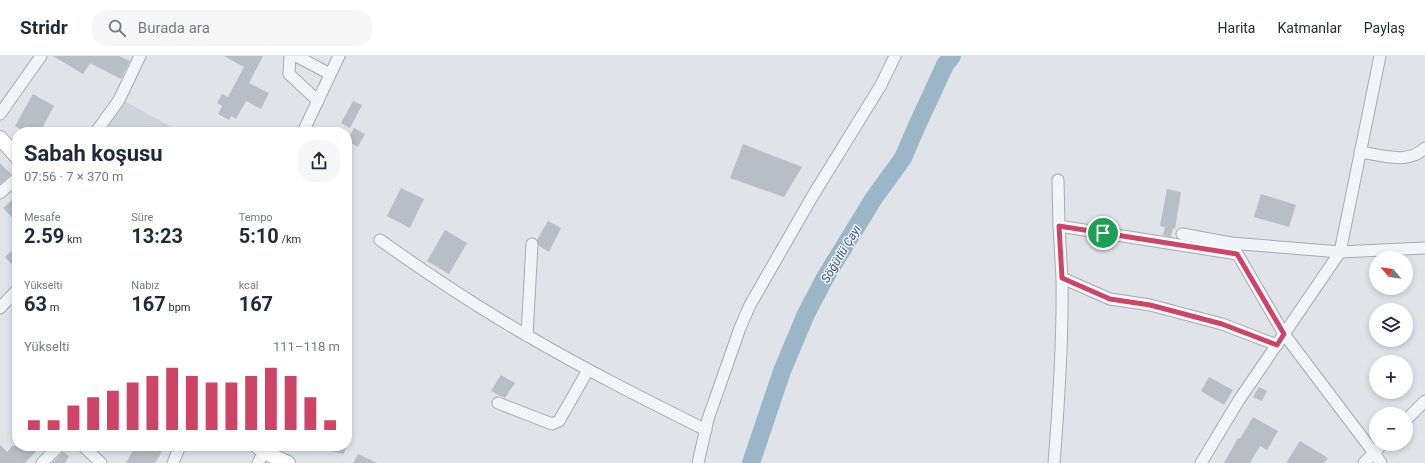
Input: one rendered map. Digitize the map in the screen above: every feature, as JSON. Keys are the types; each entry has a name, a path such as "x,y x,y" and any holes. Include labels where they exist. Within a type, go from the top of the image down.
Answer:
{"main road":[{"path":"0,138 12,151"},
{"path":"260,454 288,463"}],"street":[{"path":"0,114 41,56"},
{"path":"100,127 119,100 140,56"},
{"path":"290,56 289,74 318,101"},
{"path":"296,56 330,74"},
{"path":"305,127 339,56"},
{"path":"698,463 706,430 729,359 750,305 812,197 881,85 895,56"},
{"path":"1201,463 1239,400 1340,252 1380,56"},
{"path":"1360,152 1403,159 1422,151 1425,148"},
{"path":"1054,463 1059,391 1062,309 1058,180"},
{"path":"0,193 12,182"},
{"path":"1059,226 1237,254"},
{"path":"1182,234 1231,243 1340,252 1425,248"},
{"path":"380,240 451,289 527,336 588,370 706,430"},
{"path":"1231,243 1284,334 1381,463"},
{"path":"527,336 532,244"},
{"path":"1062,278 1110,299 1150,305 1222,324 1277,345"},
{"path":"0,308 12,295"},
{"path":"498,403 552,424 559,421 588,370"},
{"path":"1413,413 1425,401"},
{"path":"42,463 54,451"},
{"path":"88,451 101,463"},
{"path":"173,463 178,451"},
{"path":"1364,463 1374,453"}],"shaded area":[{"path":"123,100 171,127 105,127"}],"building":[{"path":"53,56 119,56 130,61 121,79 90,63 83,74"},
{"path":"224,56 263,56 249,83 269,93 261,109 246,101 236,119 231,116 229,120 218,114 222,106 217,103 222,94 228,97 244,67"},
{"path":"33,94 54,106 43,127 15,126"},
{"path":"353,101 362,105 351,127 341,123"},
{"path":"354,128 365,134 358,147 352,144 352,132"},
{"path":"743,144 802,167 784,197 730,178"},
{"path":"0,163 11,174 0,184"},
{"path":"401,188 424,199 410,228 387,216"},
{"path":"1167,189 1181,192 1175,229 1173,228 1171,237 1163,235 1165,227 1160,226"},
{"path":"1261,194 1296,205 1289,227 1254,217"},
{"path":"12,200 12,218 3,208"},
{"path":"548,221 561,228 549,252 539,246 537,240"},
{"path":"445,230 467,243 449,274 427,261"},
{"path":"12,251 12,265 5,257"},
{"path":"501,375 515,383 505,398 491,391"},
{"path":"1209,377 1233,390 1224,405 1201,391"},
{"path":"1259,387 1267,391 1262,401 1253,397"},
{"path":"1253,417 1278,431 1267,450 1260,446 1250,463 1224,463 1238,438 1240,439"},
{"path":"1300,441 1328,458 1324,463 1286,463"},
{"path":"0,445 7,452 12,446 12,451 36,451 25,463 0,463"},
{"path":"132,451 162,451 155,463 126,463"},
{"path":"330,451 345,451 344,454"},
{"path":"63,452 69,456 65,463 52,463"},
{"path":"358,454 377,463 353,463"}],"waterway":[{"name":"Söğütlü Çayı","path":"751,463 782,371 806,314 826,276 874,198 903,158 945,65 952,56"}],"route":[{"path":"1059,226 1103,233 1237,254 1284,334 1277,345 1222,324 1150,305 1110,299 1062,278 1059,226"}]}
